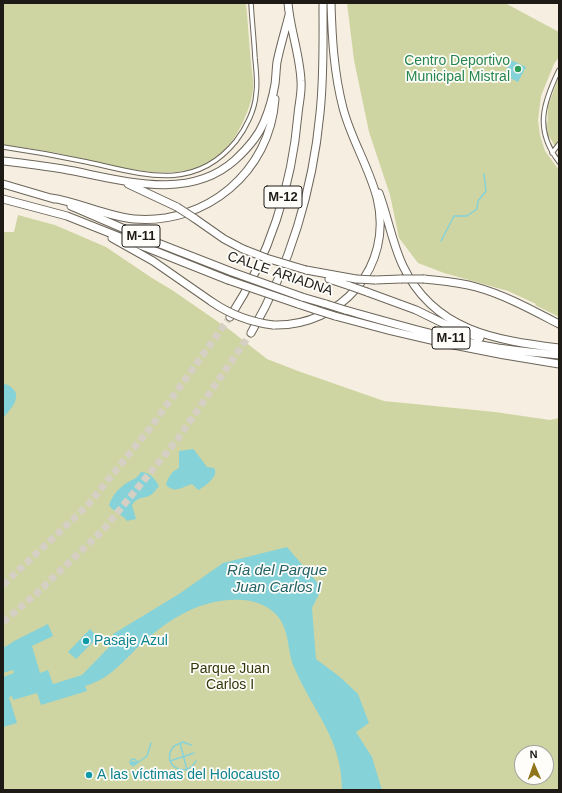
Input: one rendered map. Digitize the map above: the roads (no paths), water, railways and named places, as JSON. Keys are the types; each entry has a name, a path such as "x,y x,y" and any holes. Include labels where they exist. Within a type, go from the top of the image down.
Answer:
{"highway":[{"name":"M-12","path":"230,317 253,276 271,234 290,173 297,129 301,82 300,66 289,15 288,3"},
{"name":"M-12","path":"252,333 291,247 306,195 316,144 320,113 323,79 323,3"},
{"path":"89,225 153,261 212,302 237,317 255,322 284,326 316,318 346,300 360,285 368,273 377,251 380,218 377,198 344,110 336,78 332,45 331,3"},
{"path":"51,198 67,200 118,216 150,220 184,214 220,196 241,178 262,149 273,118 277,62 289,15"},
{"path":"3,161 63,169 157,185 176,185 193,182 209,177 222,170 242,154 251,144 260,131 268,112 275,85"},
{"path":"355,140 372,175 384,205 402,264 412,283 425,299 445,316 477,332 509,341 559,348"},
{"path":"115,179 177,207 224,239 266,258 306,270 416,310 471,335 493,342 559,355"},
{"name":"CALLE ARIADNA","path":"3,184 51,198 150,240 302,297 414,329 456,339 497,348 559,355"},
{"name":"CALLE ARIADNA","path":"3,199 46,210 89,225 228,280 335,316 383,330 471,350 559,364"},
{"path":"306,270 356,279 424,279 477,287 508,299 559,324"}],"street":[{"path":"3,148 38,152 126,172 155,176 187,174 199,170 224,154 241,135 255,103 257,86 251,3"},
{"path":"559,70 544,105 543,122 552,153 559,162"},
{"path":"552,153 559,144"}],"water":[{"path":"511,60 526,67 518,82 504,75"},
{"path":"3,384 7,384 11,387 15,392 16,399 3,418"},
{"path":"193,449 207,467 214,468 215,472 213,478 198,490 192,484 179,489 169,488 166,485 168,479 172,473 179,468 179,451"},
{"path":"141,472 144,472 154,478 159,486 149,496 137,499 134,502 132,505 136,519 127,521 109,505 118,490 136,478"},
{"name":"Ría del Parque Juan Carlos I","path":"287,547 322,588 312,608 316,659 340,677 358,694 369,723 356,732 372,757 382,790 342,790 341,772 332,740 294,667 283,624 276,614 268,608 258,603 243,600 213,602 198,607 172,620 147,639 107,676 85,686 87,691 41,705 37,693 13,700 12,696 9,697 17,723 3,727 3,677 14,673 13,670 3,673 3,648 48,624 53,636 32,646 40,673 48,670 53,684 82,675 114,642 113,634 179,594 223,563"},
{"path":"90,629 98,637 76,659 68,652"}],"waterway":[{"path":"441,241 454,216 467,216 477,209 478,201 486,191 484,174"},
{"path":"191,745 183,742 174,746 170,752 171,763 180,770 191,767 196,761"},
{"path":"134,763 135,762 132,762 132,764 137,763 137,761 134,759 131,760 130,763 133,766 147,756 151,743"},
{"path":"180,743 187,770"},
{"path":"170,761 194,753"}],"tunnel":[{"path":"3,585 87,506 151,427 230,317"},
{"path":"3,622 36,594 103,530 177,440 251,333"}],"place":[{"name":"Centro Deportivo Municipal Mistral","path":"518,69"},
{"name":"Pasaje Azul","path":"86,641"},
{"name":"A las víctimas del Holocausto","path":"89,775"}],"park label":[{"name":"Parque Juan Carlos I","path":"230,678"}]}
